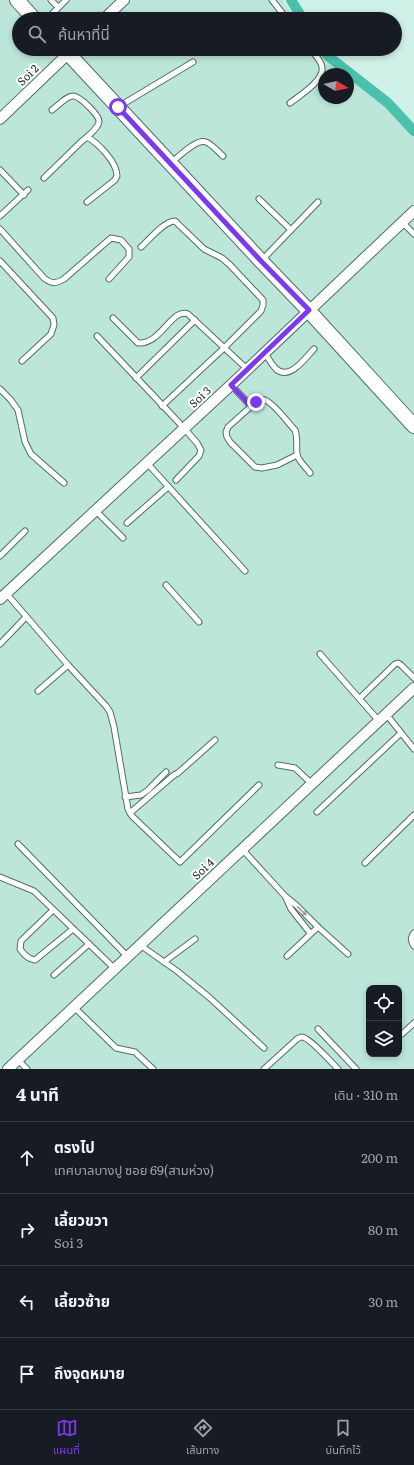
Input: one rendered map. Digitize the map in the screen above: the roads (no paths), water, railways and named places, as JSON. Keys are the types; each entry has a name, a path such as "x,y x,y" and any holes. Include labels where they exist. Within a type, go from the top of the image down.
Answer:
{"street":[{"path":"17,0 28,12"},
{"path":"111,12 124,0"},
{"name":"Soi 2","path":"0,119 62,56"},
{"path":"73,56 170,164 309,310 414,426"},
{"name":"Soi 3","path":"3,596 231,385 414,211"},
{"name":"Soi 4","path":"8,1069 414,688"}],"lane":[{"path":"51,0 58,7"},
{"path":"53,12 66,0"},
{"path":"272,0 281,12"},
{"path":"290,104 317,82 322,68 320,61 316,56"},
{"path":"118,107 193,62"},
{"path":"44,178 98,127 99,121 98,116 76,96 71,96 52,110"},
{"path":"87,137 98,145 114,164 117,171 115,180 87,202"},
{"path":"170,164 200,141 206,142 224,156"},
{"path":"0,170 24,195"},
{"path":"0,216 28,190"},
{"path":"259,199 291,230"},
{"path":"261,261 318,202"},
{"path":"141,247 164,226 171,221 175,221 204,249 222,258 230,265 263,300 261,311 162,406"},
{"path":"402,222 414,234"},
{"path":"0,229 51,284 57,283 64,279 111,238 121,240 129,248 129,256 109,279"},
{"path":"0,261 53,318 54,325 51,334 22,362"},
{"path":"113,318 138,343 143,343 153,340 181,312 188,314 248,369"},
{"path":"136,378 195,320"},
{"path":"97,336 184,428 201,450 199,456 176,480"},
{"path":"265,353 277,370 288,373 314,349"},
{"path":"231,385 251,406"},
{"path":"0,389 15,404 18,410 25,442 31,454 64,483"},
{"path":"297,455 277,465 262,468 255,467 230,442 226,432 228,427 251,406 260,400 266,400 295,430 297,434 297,455 310,473"},
{"path":"147,463 245,571"},
{"path":"127,523 168,487"},
{"path":"96,511 123,538"},
{"path":"0,556 25,531"},
{"path":"166,585 199,622"},
{"path":"3,596 26,617 110,712 114,727 125,797 130,814 180,862 260,785"},
{"path":"0,644 26,617"},
{"path":"320,654 360,698 412,743 414,749"},
{"path":"360,698 395,664 401,665 414,678"},
{"path":"38,691 68,665"},
{"path":"317,812 401,732"},
{"path":"130,814 174,775 178,774 215,740"},
{"path":"278,765 295,768 312,784"},
{"path":"125,797 141,795 166,772"},
{"path":"365,863 414,815"},
{"path":"18,844 128,957"},
{"path":"242,849 285,896 348,954"},
{"path":"0,877 34,891 115,969"},
{"path":"285,896 291,908 310,933"},
{"path":"53,910 21,941 20,949 24,954 30,959 35,960 73,929"},
{"path":"287,956 318,927"},
{"path":"414,933 411,940 414,946"},
{"path":"164,962 195,939"},
{"path":"54,975 89,944"},
{"path":"140,946 164,962 210,998 264,1048"},
{"path":"74,1007 116,1048 135,1052 153,1069"},
{"path":"402,1034 414,1023"},
{"path":"318,1029 356,1069"},
{"path":"264,1069 296,1040 302,1037 306,1038 338,1069"},
{"path":"18,1060 27,1069"}],"waterway":[{"path":"291,0 299,12"},
{"path":"328,56 388,103 414,131"}]}
